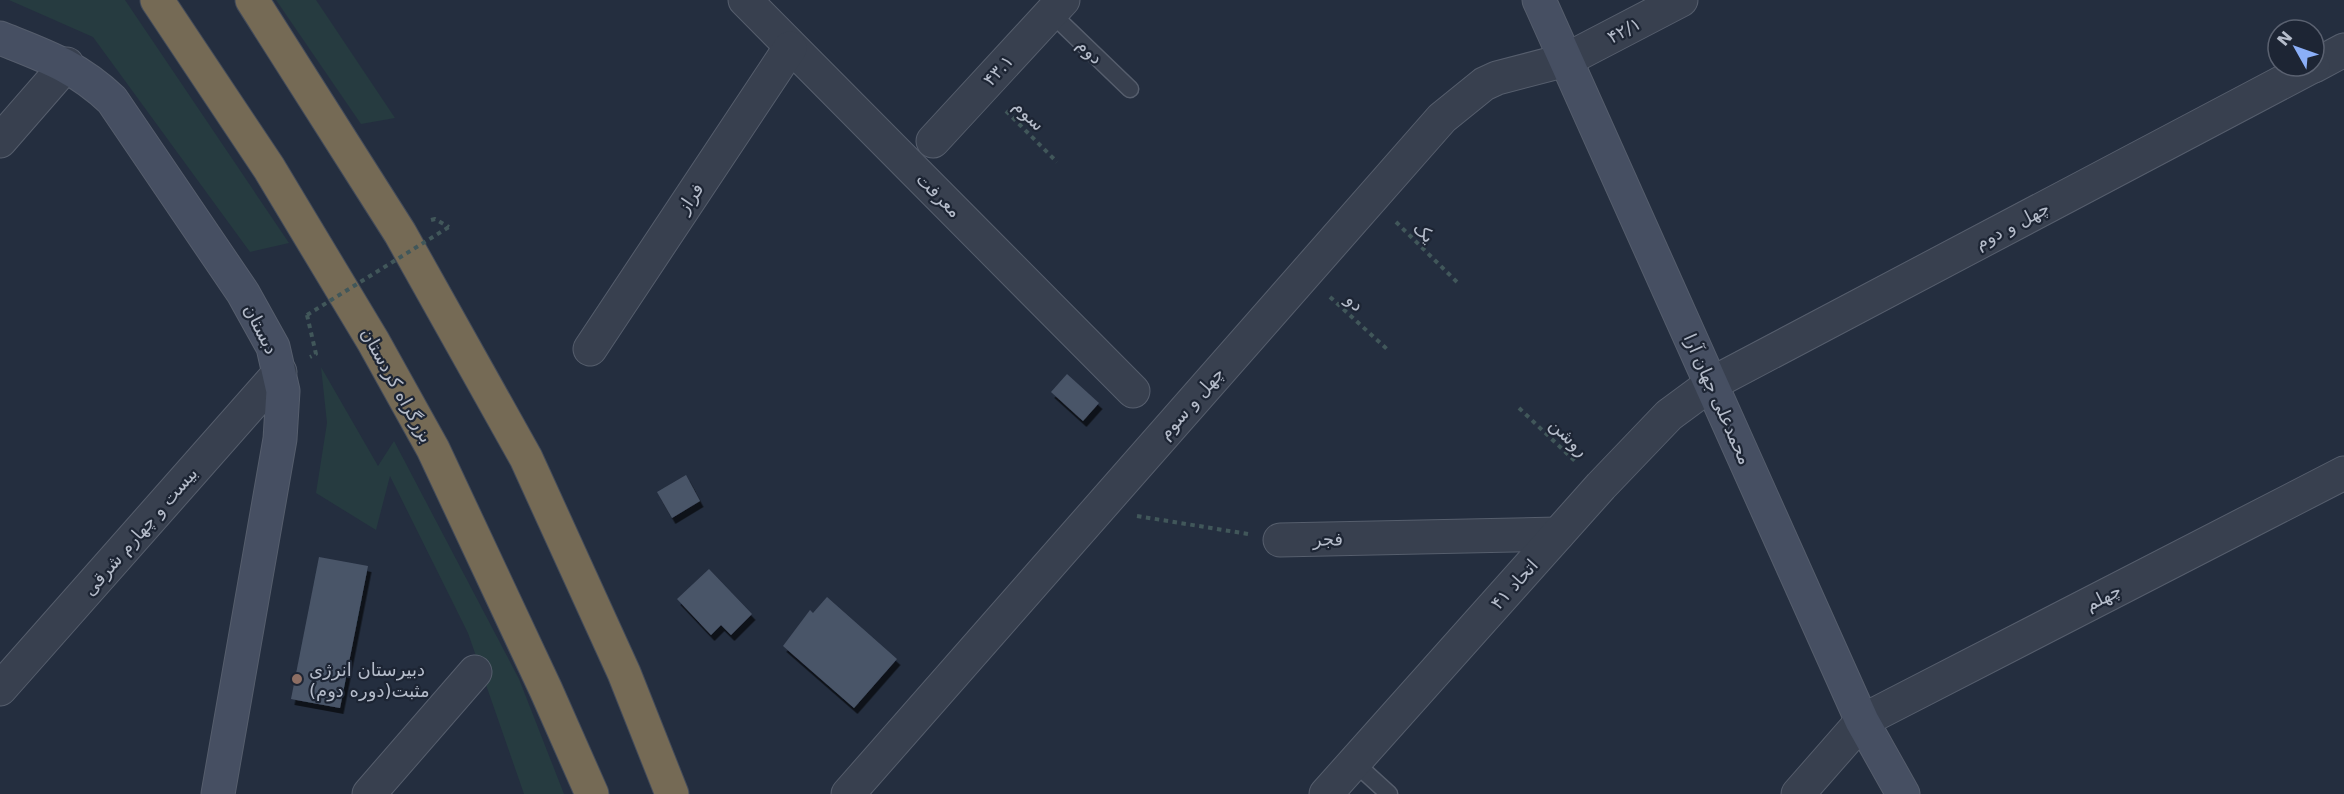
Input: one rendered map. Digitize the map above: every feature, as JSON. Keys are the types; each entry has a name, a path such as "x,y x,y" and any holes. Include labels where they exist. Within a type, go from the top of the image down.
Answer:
{"highway":[{"name":"بزرگراه کردستان","path":"158,0 269,168 373,341 433,449 592,794"},
{"path":"252,0 400,233 526,458 624,673 672,794"}],"main road":[{"name":"محمدعلی جهان آرا","path":"1539,0 1862,721 1903,794"},
{"name":"دبستان","path":"0,38 67,64 90,79 112,100 243,293 273,347 280,372 283,402 280,439 218,794"}],"street":[{"name":"معرفت","path":"745,0 789,48 1133,391"},
{"name":"۴۲/۱","path":"1566,60 1681,0"},
{"name":"۴۳.۱","path":"933,141 1057,7"},
{"name":"فراز","path":"590,349 789,48"},
{"name":"چهل و دوم","path":"2326,60 2344,50"},
{"name":"چهل و سوم","path":"848,794 1101,510 1442,118 1484,84 1497,78 1566,60"},
{"path":"0,141 67,64"},
{"name":"چهل و دوم","path":"1711,384 2291,78"},
{"name":"بیست و چهارم شرقی","path":"0,690 280,372"},
{"name":"اتحاد ۴۱","path":"1326,794 1601,486 1669,415 1711,384"},
{"name":"چهلم","path":"1862,721 2344,473"},
{"name":"فجر","path":"1280,540 1558,534"},
{"path":"369,794 475,672"},
{"path":"1798,794 1862,721"}],"lane":[{"name":"دوم","path":"1057,7 1130,89"},
{"path":"1355,763 1389,794"}],"path":[{"name":"سوم","path":"982,88 1057,162"},
{"name":"یک","path":"1371,199 1459,284"},
{"path":"316,354 307,315 449,226 435,219"},
{"name":"دو","path":"1305,274 1388,350"},
{"name":"روشن","path":"1520,408 1601,486"},
{"path":"1101,510 1280,540"}],"green space":[{"path":"9,0 125,0 289,243 250,252 93,37"},
{"path":"276,0 316,0 395,118 361,124"},
{"path":"321,367 378,466 394,441 519,679 564,794 524,794 468,633 390,476 376,530 316,493 327,423"}],"building":[{"path":"1067,374 1099,403 1083,421 1051,392"},
{"path":"686,475 700,501 672,518 657,492"},
{"path":"319,557 368,566 340,708 291,699"},
{"path":"709,569 752,614 731,635 721,625 711,635 677,599"},
{"path":"827,597 897,659 854,708 783,646 810,610 813,613"}],"place":[{"name":"دبیرستان انرژی مثبت(دوره دوم)","path":"297,679"}]}
